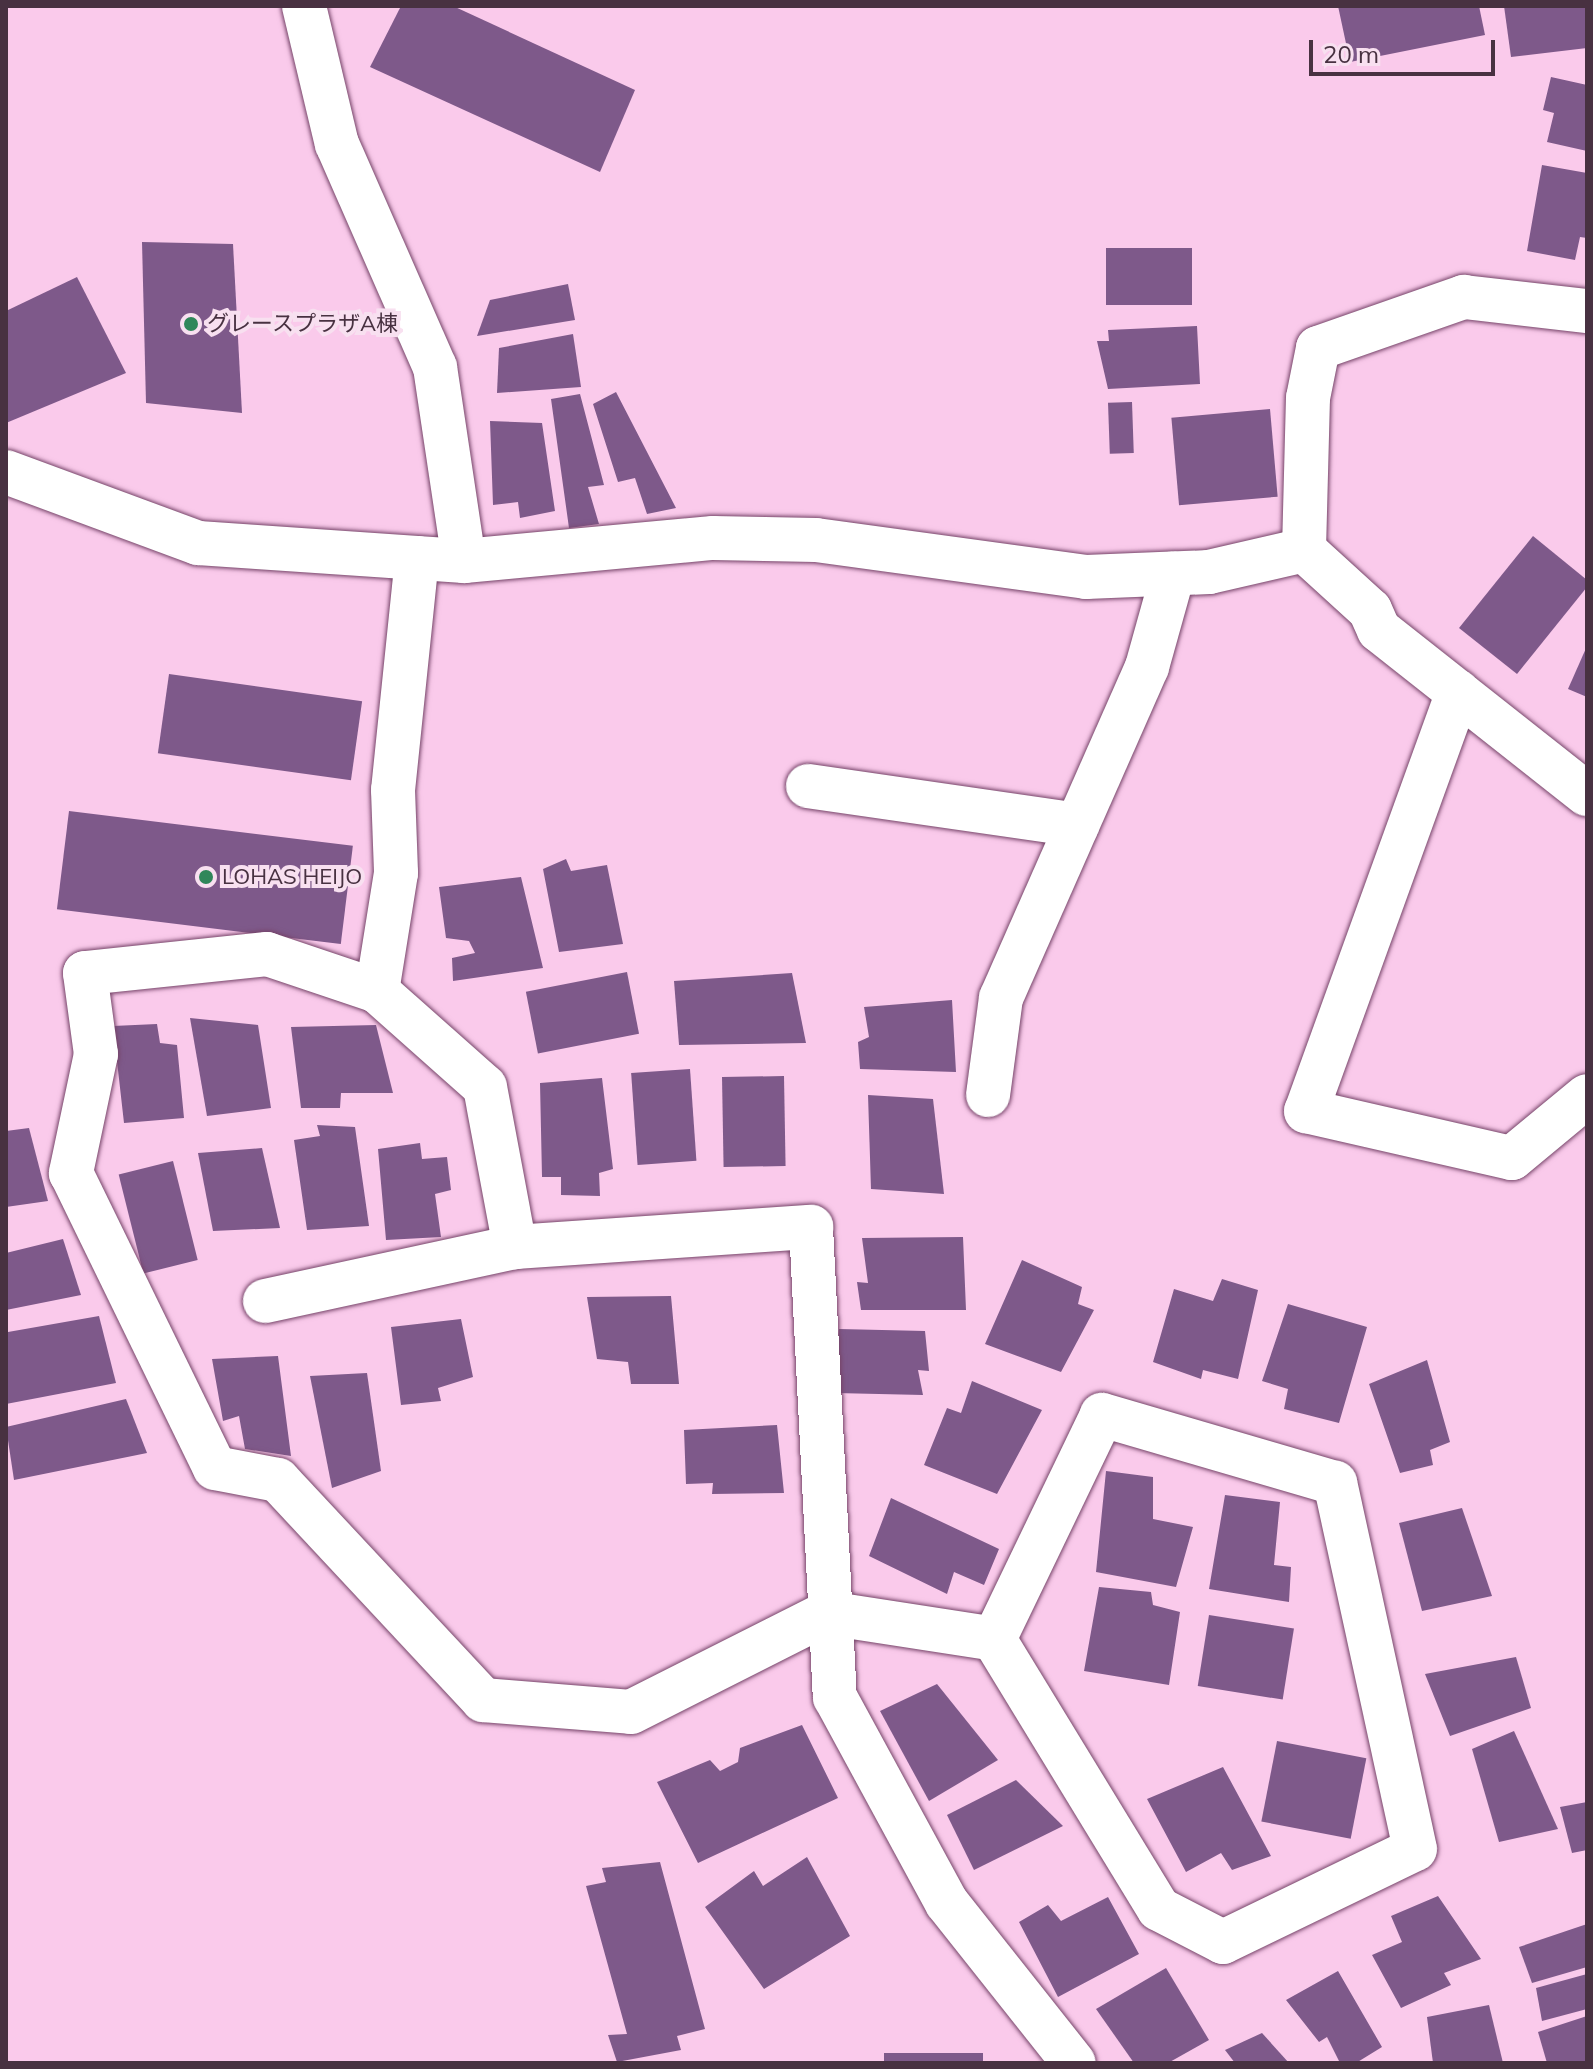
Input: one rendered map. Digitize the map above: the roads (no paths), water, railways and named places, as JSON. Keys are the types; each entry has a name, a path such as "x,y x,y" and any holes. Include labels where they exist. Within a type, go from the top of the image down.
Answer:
{"street":[{"path":"304,6 337,144 435,367 464,561"},
{"path":"1587,311 1464,297 1318,348 1308,398 1304,550 1370,610 1379,630 1587,794"},
{"path":"6,472 198,543 464,561 713,538 816,540 1086,577 1173,574 1304,550"},
{"path":"377,991 396,873 393,790 417,558"},
{"path":"988,1095 1001,998 1147,667 1173,574"},
{"path":"1458,692 1306,1111 1512,1158 1587,1096"},
{"path":"808,786 1077,825"},
{"path":"515,1247 485,1087 377,991 267,954 85,973 96,1054 71,1173 215,1468 278,1480 483,1700 631,1712 827,1613 994,1639 1159,1909 1223,1942 1415,1849 1335,1483 1102,1415 994,1639"},
{"path":"265,1301 515,1247 811,1227 827,1613 835,1697 940,1890 1074,2063"}],"place":[{"name":"グレースプラザA棟","path":"191,324"},
{"name":"LOHAS HEIJO","path":"206,877"}]}
